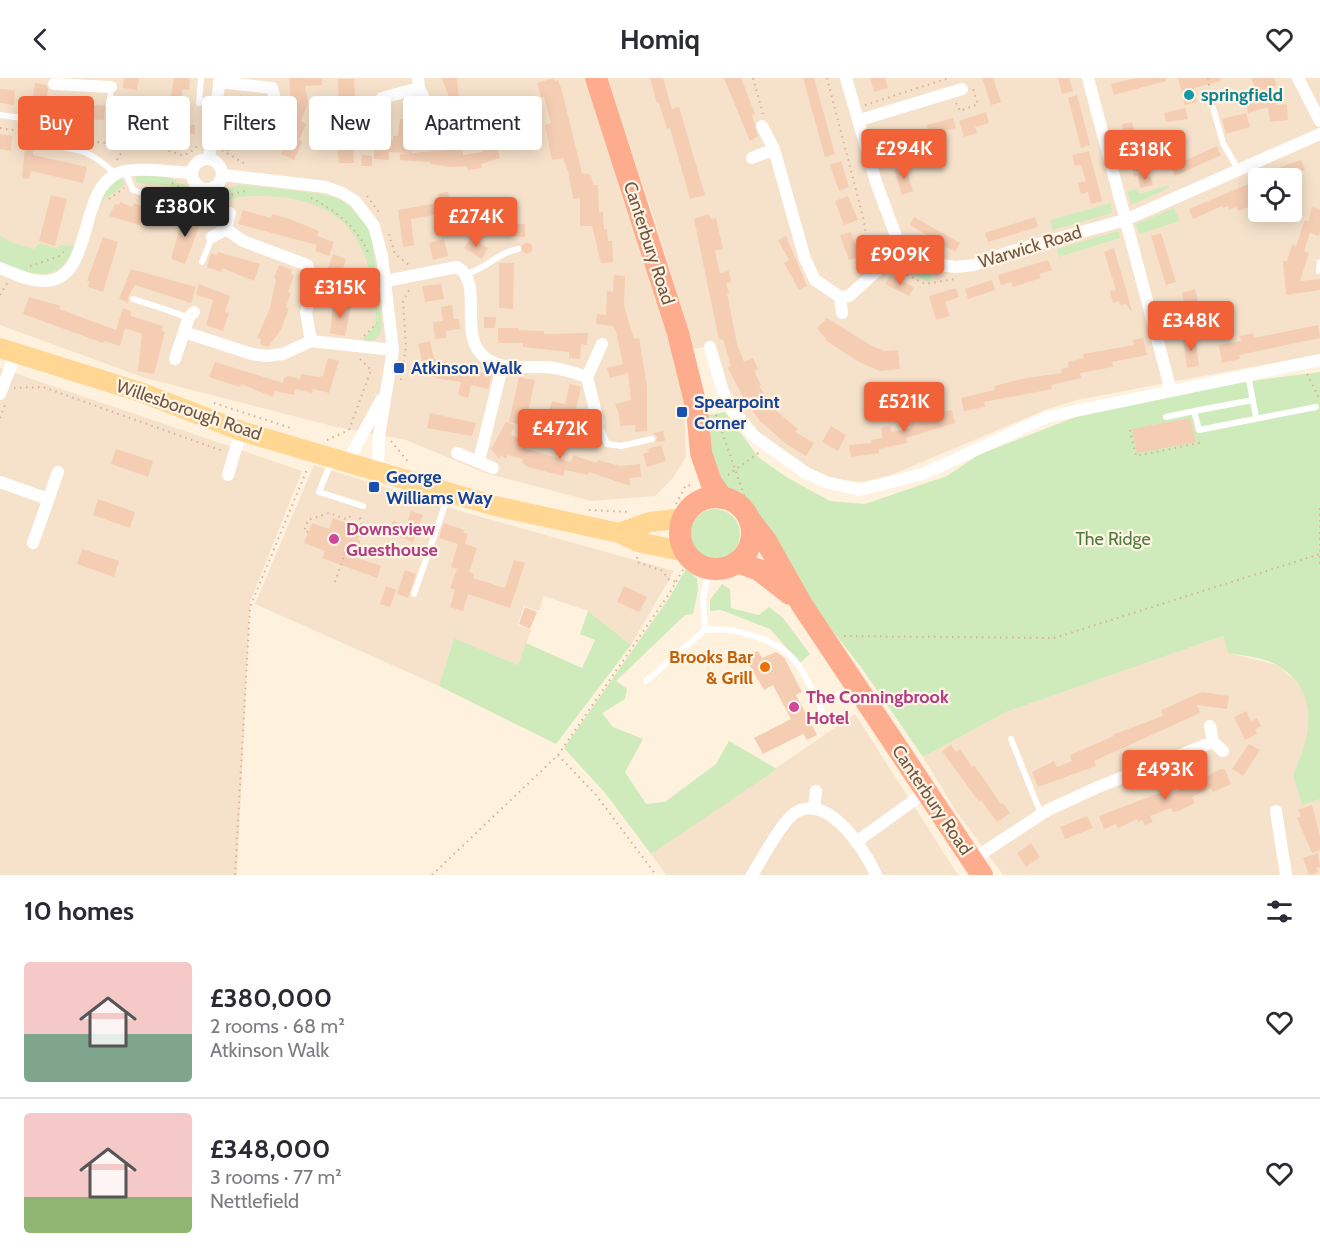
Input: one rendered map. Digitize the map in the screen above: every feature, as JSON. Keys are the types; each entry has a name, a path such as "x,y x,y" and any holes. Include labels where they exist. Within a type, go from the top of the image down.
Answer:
{"highway":[{"name":"Canterbury Road","path":"596,78 704,407 696,500"},
{"path":"696,500 734,502 750,520 751,544 737,562 728,567 695,559 681,529 696,500"},
{"name":"Canterbury Road","path":"750,520 766,541 802,605 977,867"},
{"name":"Canterbury Road","path":"737,562 759,570 802,605"}],"main road":[{"name":"Willesborough Road","path":"8,350 140,392 241,430 330,452 378,470 495,506 619,533 638,542 695,559"},
{"path":"619,533 650,522 696,500"}],"street":[{"path":"762,126 774,149 805,259 815,280 840,297 849,296 904,246 890,223 846,78"},
{"path":"1088,78 1171,391"},
{"path":"1298,78 1320,122"},
{"path":"223,175 210,153 220,80 249,86 274,83"},
{"path":"54,84 78,82 111,87"},
{"path":"387,96 418,83"},
{"path":"858,114 962,88"},
{"name":"Warwick Road","path":"904,246 935,264 955,267 974,265 1009,252 1125,220 1320,134"},
{"path":"752,158 774,149"},
{"path":"210,153 198,162 192,173 195,183 206,189 217,186 223,175"},
{"path":"0,268 45,281 66,272 73,264 98,190 116,170 192,173"},
{"path":"223,175 326,187 355,201 374,226 386,280 393,350 378,436 378,470"},
{"path":"226,230 230,213"},
{"path":"212,237 226,230"},
{"path":"226,230 243,241 307,265 313,283 306,312 311,341"},
{"path":"386,280 457,267 466,274 472,336 476,347 487,359 502,366 565,369 587,377"},
{"path":"840,297 842,313"},
{"path":"175,359 191,315"},
{"path":"184,332 252,354 266,356 283,354 311,341 393,350"},
{"path":"598,422 587,377 602,344"},
{"path":"710,347 726,402 766,447 806,474 841,487 859,490 878,488 923,474 1047,417 1320,360"},
{"path":"2,390 8,350"},
{"path":"479,460 502,366"},
{"path":"330,452 363,435 384,396"},
{"path":"704,407 726,402"},
{"path":"228,475 241,430"},
{"path":"457,453 479,460 493,468"},
{"path":"33,543 58,472"},
{"path":"0,482 48,499"},
{"path":"1210,726 1213,742 1223,751"},
{"path":"977,867 1041,814 1098,787 1213,742"},
{"path":"814,809 816,791"},
{"path":"856,842 927,791"},
{"path":"752,875 791,816 802,809 814,809 836,818 856,842 876,875"},
{"path":"1276,811 1286,875"}],"lane":[{"path":"199,103 201,78"},
{"path":"110,96 111,87"},
{"path":"1213,108 1223,143 1238,169"},
{"path":"0,115 18,117"},
{"path":"78,150 88,152 116,170 131,183 132,190 149,195"},
{"path":"202,262 212,237"},
{"path":"466,274 486,268 501,252 518,249"},
{"path":"1319,272 1320,262"},
{"path":"133,300 167,312 191,315"},
{"path":"1248,375 1256,417"},
{"path":"1166,417 1253,400"},
{"path":"1194,411 1199,430 1318,404"},
{"path":"598,422 607,444 616,447 652,439"},
{"path":"330,452 319,492 358,505"},
{"path":"414,594 449,492"},
{"path":"695,559 703,599 705,630"},
{"path":"646,681 705,630 732,630 771,644 788,654 798,664 826,721"},
{"path":"819,705 856,686"},
{"path":"1011,739 1041,814"}],"path":[{"path":"753,78 766,124 762,126"},
{"path":"827,78 870,250 925,284 958,278"},
{"path":"858,114 949,78"},
{"path":"1208,78 1213,108"},
{"path":"239,96 249,86"},
{"path":"0,128 18,131"},
{"path":"166,150 182,155 190,153 196,145 201,143 210,153 228,152 233,159 250,166"},
{"path":"116,170 123,150"},
{"path":"94,206 100,208 131,183"},
{"path":"170,183 205,202 217,200 236,191 255,191"},
{"path":"364,193 385,221"},
{"path":"304,196 338,213 358,236 370,261"},
{"path":"388,230 395,255 411,267 415,276 403,301 406,346 397,390"},
{"path":"28,267 60,256 70,245"},
{"path":"235,875 250,606 330,452 349,430 371,370 357,357 359,342 378,323 376,313"},
{"path":"1306,362 1306,372 1318,404"},
{"path":"2,390 43,387 234,454"},
{"path":"207,401 294,430"},
{"path":"704,407 736,471 766,447"},
{"path":"349,430 363,435"},
{"path":"1130,430 1136,456 1199,443 1196,430 1199,430"},
{"path":"378,436 390,436 392,443 416,470"},
{"path":"308,532 304,531 308,520 328,513 348,522 358,505"},
{"path":"335,582 345,553 351,550 361,538 363,529 358,505"},
{"path":"1320,508 1320,565"},
{"path":"580,509 635,512"},
{"path":"638,542 637,562 663,572 668,579 676,582"},
{"path":"843,636 1054,638 1319,554"},
{"path":"432,875 558,755 676,582 695,559"},
{"path":"558,755 596,795 656,875"}],"shaded area":[{"path":"0,78 588,78 642,221 684,401 686,457 672,479 655,496 591,501 485,473 406,440 332,426 145,378 0,325"},
{"path":"607,78 1320,78 1320,354 1077,400 1045,410 891,475 863,482 829,478 807,468 766,440 751,424 725,383 714,345 694,349 655,221"},
{"path":"0,368 302,471 250,602 237,875 0,875"},
{"path":"314,465 467,513 674,571 631,645 588,611 544,596 539,611 524,606 518,625 531,630 518,665 454,638 439,686 255,604"},
{"path":"1223,636 1228,653 1277,665 1297,682 1305,694 1311,717 1308,743 1293,774 1320,798 1320,875 1003,875 954,808 923,757 1006,712"},
{"path":"855,714 958,875 666,875 651,854"}],"green space":[{"path":"134,174 166,176 208,196 239,185 322,194 340,199 366,224 372,239 382,322 379,335 370,342 361,343 376,323 374,292 368,266 359,244 347,226 330,212 309,203 283,197 245,196 212,203 202,202 173,187 137,183"},
{"path":"121,177 125,184 101,202 105,191"},
{"path":"1169,185 1169,188 1131,205 1127,191 1137,189 1140,194"},
{"path":"1111,203 1112,213 1053,230 1050,220"},
{"path":"1174,208 1180,221 1139,234 1136,224"},
{"path":"1118,231 1120,238 1059,257 1057,249"},
{"path":"0,236 13,243 35,249 39,243 56,248 61,245 74,246 61,267 44,274 34,273 0,262"},
{"path":"899,258 932,275 930,283 892,264"},
{"name":"The Ridge","path":"1320,372 1320,799 1302,805 1293,774 1305,744 1308,729 1306,701 1300,688 1291,676 1272,662 1228,653 1223,636 1006,712 923,757 861,667 807,598 777,543 742,501 719,487 707,450 709,415 725,412 759,458 788,478 830,501 865,504 947,476 978,455 1078,416 1183,390"},
{"path":"715,509 724,511 735,520 740,534 738,543 729,554 715,559 706,557 695,548 690,534 692,525 701,514"},
{"path":"686,569 697,578 698,590 693,614 685,615 616,681 627,689 625,699 602,713 613,727 643,739 625,772 646,804 665,802 716,764 729,741 777,769 651,854 606,794 564,748 671,595"},
{"path":"722,584 730,589 731,608 759,615 769,607 783,618 810,654 800,663 770,629 721,610 710,611 710,600"},
{"path":"588,611 631,645 556,744 439,686 454,638 518,665 526,643 582,668 595,640 580,634"}],"building":[{"path":"124,78 139,78 137,90 123,88"},
{"path":"174,78 188,78 189,90 182,89 182,96 171,96"},
{"path":"289,78 322,78 322,85 305,86 308,102 301,121 306,124 299,140 302,142 294,160 281,154 283,150 297,150 297,96 290,96"},
{"path":"442,78 457,78 459,96 449,96"},
{"path":"554,78 555,81 558,80 582,173 591,175 593,185 598,185 599,212 603,212 604,229 607,229 608,241 612,241 613,262 601,263 592,226 580,226 580,198 573,199 563,158 552,160 545,125 551,123 544,97 541,96 537,83"},
{"path":"650,78 663,78 672,109 679,107 705,195 690,199 670,128 667,129"},
{"path":"724,78 741,78 755,114 752,115 758,136 750,141"},
{"path":"803,78 814,78 835,154 825,157"},
{"path":"870,78 885,78 888,88 874,92"},
{"path":"982,78 993,78 1001,102 991,105"},
{"path":"1058,78 1069,78 1073,91 1062,94"},
{"path":"1137,78 1166,78 1166,81 1114,95 1111,84"},
{"name":"springfield","path":"1178,78 1220,78 1221,81 1194,88 1197,102 1185,105"},
{"path":"1251,78 1274,78 1277,85 1273,87 1277,105 1287,104 1288,120 1270,122 1268,107 1248,113 1245,102 1259,98"},
{"path":"338,79 354,79 355,96 338,96"},
{"path":"35,83 46,85 47,96 33,96"},
{"path":"0,89 15,90 14,105 0,103"},
{"path":"1077,95 1090,145 1081,148 1068,98"},
{"path":"94,105 105,106 104,120 94,119"},
{"path":"1185,108 1188,119 1166,122 1164,113"},
{"path":"986,112 989,123 975,127 977,133 964,137 959,121"},
{"path":"1246,113 1250,127 1226,134 1222,119"},
{"path":"953,118 956,128 930,135 927,125"},
{"path":"400,119 403,119 403,150 411,150 412,153 463,150 463,155 483,152 482,150 498,150 500,158 481,164 482,168 468,170 467,166 450,167 430,164 430,162 400,160 400,154 410,153 389,152 389,160 374,159 374,150 391,150 391,140 393,140 393,136 398,136"},
{"path":"1132,122 1145,174 1134,177 1122,124"},
{"path":"190,125 195,125 195,134 190,134"},
{"path":"898,129 906,153 896,157 887,133"},
{"path":"0,134 12,136 11,151 0,149"},
{"path":"1217,146 1221,155 1175,176 1171,167"},
{"path":"25,150 33,150 33,155 87,167 83,183 31,171 29,179 22,178"},
{"path":"338,150 353,150 354,163 339,163"},
{"path":"1089,151 1102,201 1091,204 1088,192 1081,194 1078,183 1086,181 1081,165 1075,166 1072,155"},
{"path":"362,155 372,156 372,166 361,166"},
{"path":"1301,160 1305,170 1302,171 1302,168 1279,168"},
{"path":"841,161 849,187 839,191 830,165"},
{"path":"905,166 913,191 902,195 894,170"},
{"path":"1147,174 1151,177 1153,185 1140,188 1138,176"},
{"path":"1248,184 1248,207 1239,211 1236,207 1229,210 1228,206 1223,208 1222,206 1193,219 1189,209"},
{"path":"160,190 171,194 158,225 143,219 140,225 109,216 115,204 119,205 120,202 132,207 134,203 148,209 150,205 155,206"},
{"path":"448,192 450,202 440,205 438,194"},
{"path":"51,195 67,199 55,246 39,241"},
{"path":"475,196 483,218 476,220 479,233 468,234 468,225 459,203"},
{"path":"848,196 858,220 844,225 835,201"},
{"path":"438,203 440,214 411,219 414,245 403,247 398,210"},
{"path":"1312,207 1320,209 1320,231 1319,236 1310,233 1304,251 1309,253 1300,281 1320,279 1320,290 1286,295 1283,261 1287,261 1292,245 1296,246 1305,220 1309,221"},
{"path":"243,210 271,218 272,214 319,231 317,236 334,242 329,256 315,251 317,245 238,224"},
{"path":"184,213 199,218 197,223 200,224 185,264 171,259"},
{"path":"709,214 711,219 716,218 723,249 715,251 720,273 729,271 731,282 726,283 729,293 727,293 737,344 744,362 753,358 758,369 754,371 761,385 759,386 775,410 798,429 795,432 814,443 806,456 786,444 760,421 744,399 728,368 731,366 723,339 719,340 694,219"},
{"path":"914,217 960,243 955,252 910,225"},
{"path":"1035,217 1038,227 988,242 985,233"},
{"path":"505,224 525,224 525,237 505,236"},
{"path":"851,232 860,257 849,260 840,235"},
{"path":"1161,233 1176,282 1166,285 1151,236"},
{"path":"786,236 807,286 799,290 784,263 789,260 778,240"},
{"path":"103,237 118,242 103,292 88,287 90,281 87,281"},
{"path":"471,238 488,248 482,259 464,248"},
{"path":"444,239 448,256 433,260 429,243"},
{"path":"527,243 531,244 531,252 527,253 523,252 522,248 523,244"},
{"path":"1114,248 1132,312 1126,304 1120,305 1119,301 1113,303 1110,291 1116,290 1104,252"},
{"path":"218,252 260,264 254,281 222,268 221,272 207,267 211,253 217,255"},
{"path":"333,254 346,259 341,274 327,270"},
{"path":"1048,260 1052,270 1039,274 1041,278 1013,287 1011,282 1001,285 998,275"},
{"path":"499,263 514,263 513,309 499,308"},
{"path":"279,265 292,270 291,274 294,276 288,292 291,293 286,307 289,308 281,330 268,347 260,344 261,339 257,338 270,308 276,279 274,278"},
{"path":"131,269 196,287 191,303 135,285 128,297 129,303 119,299"},
{"path":"345,269 360,272 355,305 344,303 348,285 342,284"},
{"path":"614,275 625,276 624,306 634,339 639,338 647,386 647,431 635,432 635,425 620,426 615,404 631,400 628,373 610,378 607,368 623,364 616,332 613,326 596,324 597,314 606,315 607,291 613,292"},
{"path":"890,275 914,287 909,296 885,284"},
{"path":"992,280 995,290 968,299 965,289"},
{"path":"199,284 230,296 225,312 229,313 223,331 206,325 213,300 196,295"},
{"path":"441,284 444,299 425,302 422,286"},
{"path":"956,288 959,297 945,302 950,316 936,320 929,296"},
{"path":"1195,289 1199,306 1186,309 1182,293"},
{"path":"29,297 61,306 59,309 116,330 123,308 130,311 131,316 163,326 162,331 165,332 154,374 138,371 142,334 125,328 120,346 104,341 103,343 23,314"},
{"path":"333,303 351,306 345,336 330,333"},
{"path":"452,305 454,319 459,319 460,329 446,331 446,338 435,339 433,322 443,321 441,307"},
{"path":"484,317 496,317 495,328 484,328"},
{"path":"827,318 870,345 885,351 898,350 900,369 880,371 859,362 825,340 817,328"},
{"path":"1318,325 1320,338 1239,355 1240,359 1222,363 1219,345 1241,341 1240,336 1253,333 1254,338"},
{"path":"498,328 544,331 544,334 588,333 587,345 581,344 580,359 569,358 569,352 523,347 523,343 498,343"},
{"path":"1195,336 1199,366 1187,368 1183,338"},
{"path":"1143,338 1147,355 1112,362 1113,367 1080,373 1081,378 1051,385 1052,389 984,402 985,407 964,411 961,398 995,390 994,386 1026,378 1062,373 1061,369 1069,367 1068,362 1084,358 1083,354 1134,345 1133,340"},
{"path":"430,341 434,359 483,373 484,370 492,372 488,389 471,385 468,398 458,395 461,382 436,378 418,369 422,361 418,344"},
{"path":"328,358 339,361 329,393 313,389 312,393 295,389 294,395 275,391 273,397 241,384 240,387 209,377 215,362 283,383 284,378 288,376 300,379 301,374 323,376"},
{"path":"519,377 535,380 525,426 509,422"},
{"path":"570,384 581,387 574,419 577,420 575,426 590,429 587,440 561,434 566,415 549,411 552,401 565,404"},
{"path":"941,409 942,412 952,410 955,423 906,438 907,443 879,449 879,453 851,457 849,445 872,443 871,440 883,438 881,428 890,426 891,432 911,428 910,423 922,421 921,414"},
{"path":"430,413 476,423 472,436 427,428"},
{"path":"1190,418 1196,442 1137,453 1132,429"},
{"path":"506,422 514,425 511,435 523,439 521,447 571,462 573,455 597,463 598,460 620,466 640,464 641,477 629,478 630,486 589,472 588,475 565,470 563,476 528,467 522,463 523,459 508,455 506,459 501,455 499,459 491,449"},
{"path":"831,426 846,435 838,451 822,442"},
{"path":"663,431 665,441 656,442 657,437 653,433"},
{"path":"661,445 666,461 647,467 643,454 649,452 648,449"},
{"path":"116,449 153,461 148,477 111,464"},
{"path":"98,499 135,512 130,528 93,515"},
{"path":"411,511 423,515 413,542 389,533 393,521 406,526"},
{"path":"333,518 362,529 352,556 381,566 377,578 322,558 325,551 304,543 312,523 329,529"},
{"path":"444,523 464,530 463,532 468,534 465,544 477,548 469,572 474,574 473,578 505,588 514,560 525,563 510,608 468,594 463,611 450,607 455,590 450,588 457,569 451,567 458,544 439,538"},
{"path":"82,549 119,561 114,577 77,564"},
{"path":"405,570 416,574 408,598 397,594"},
{"path":"386,586 396,590 390,607 380,604"},
{"path":"624,586 647,597 639,612 617,602"},
{"path":"525,607 537,612 530,629 519,624"},
{"name":"The Conningbrook Hotel","path":"758,651 762,658 776,652 784,657 802,692 796,695 817,735 807,740 803,734 763,754 754,738 791,719 773,685 764,690 744,656"},
{"path":"1202,692 1229,696 1227,709 1197,705 1200,713 1094,761 1096,766 1038,787 1032,772 1054,761 1057,767 1072,761 1070,755 1114,736 1112,735 1163,716 1161,710"},
{"path":"1246,711 1251,721 1257,718 1261,726 1255,729 1257,734 1245,740 1234,717"},
{"path":"1249,744 1260,750 1243,776 1232,769"},
{"path":"951,745 956,752 960,749 972,767 974,765 1010,813 997,822 981,800 979,802 942,751"},
{"path":"1225,769 1231,784 1213,792 1211,788 1192,797 1195,803 1179,811 1173,812 1171,808 1150,816 1153,822 1145,825 1142,820 1138,822 1137,819 1118,828 1116,824 1104,829 1099,816 1170,789 1172,793"},
{"path":"1312,805 1320,836 1320,850 1312,853 1297,818 1301,816 1298,810"},
{"path":"1087,816 1093,828 1065,839 1060,827"},
{"path":"1031,843 1040,857 1026,867 1017,853"},
{"path":"1318,853 1320,867 1316,868 1318,872 1309,875 1303,858"}],"place":[{"name":"springfield","path":"1189,95"},
{"name":"Atkinson Walk","path":"399,368"},
{"name":"Spearpoint Corner","path":"682,412"},
{"name":"George Williams Way","path":"374,487"},
{"name":"Downsview Guesthouse","path":"334,539"},
{"name":"Brooks Bar & Grill","path":"765,667"},
{"name":"The Conningbrook Hotel","path":"794,707"}]}
